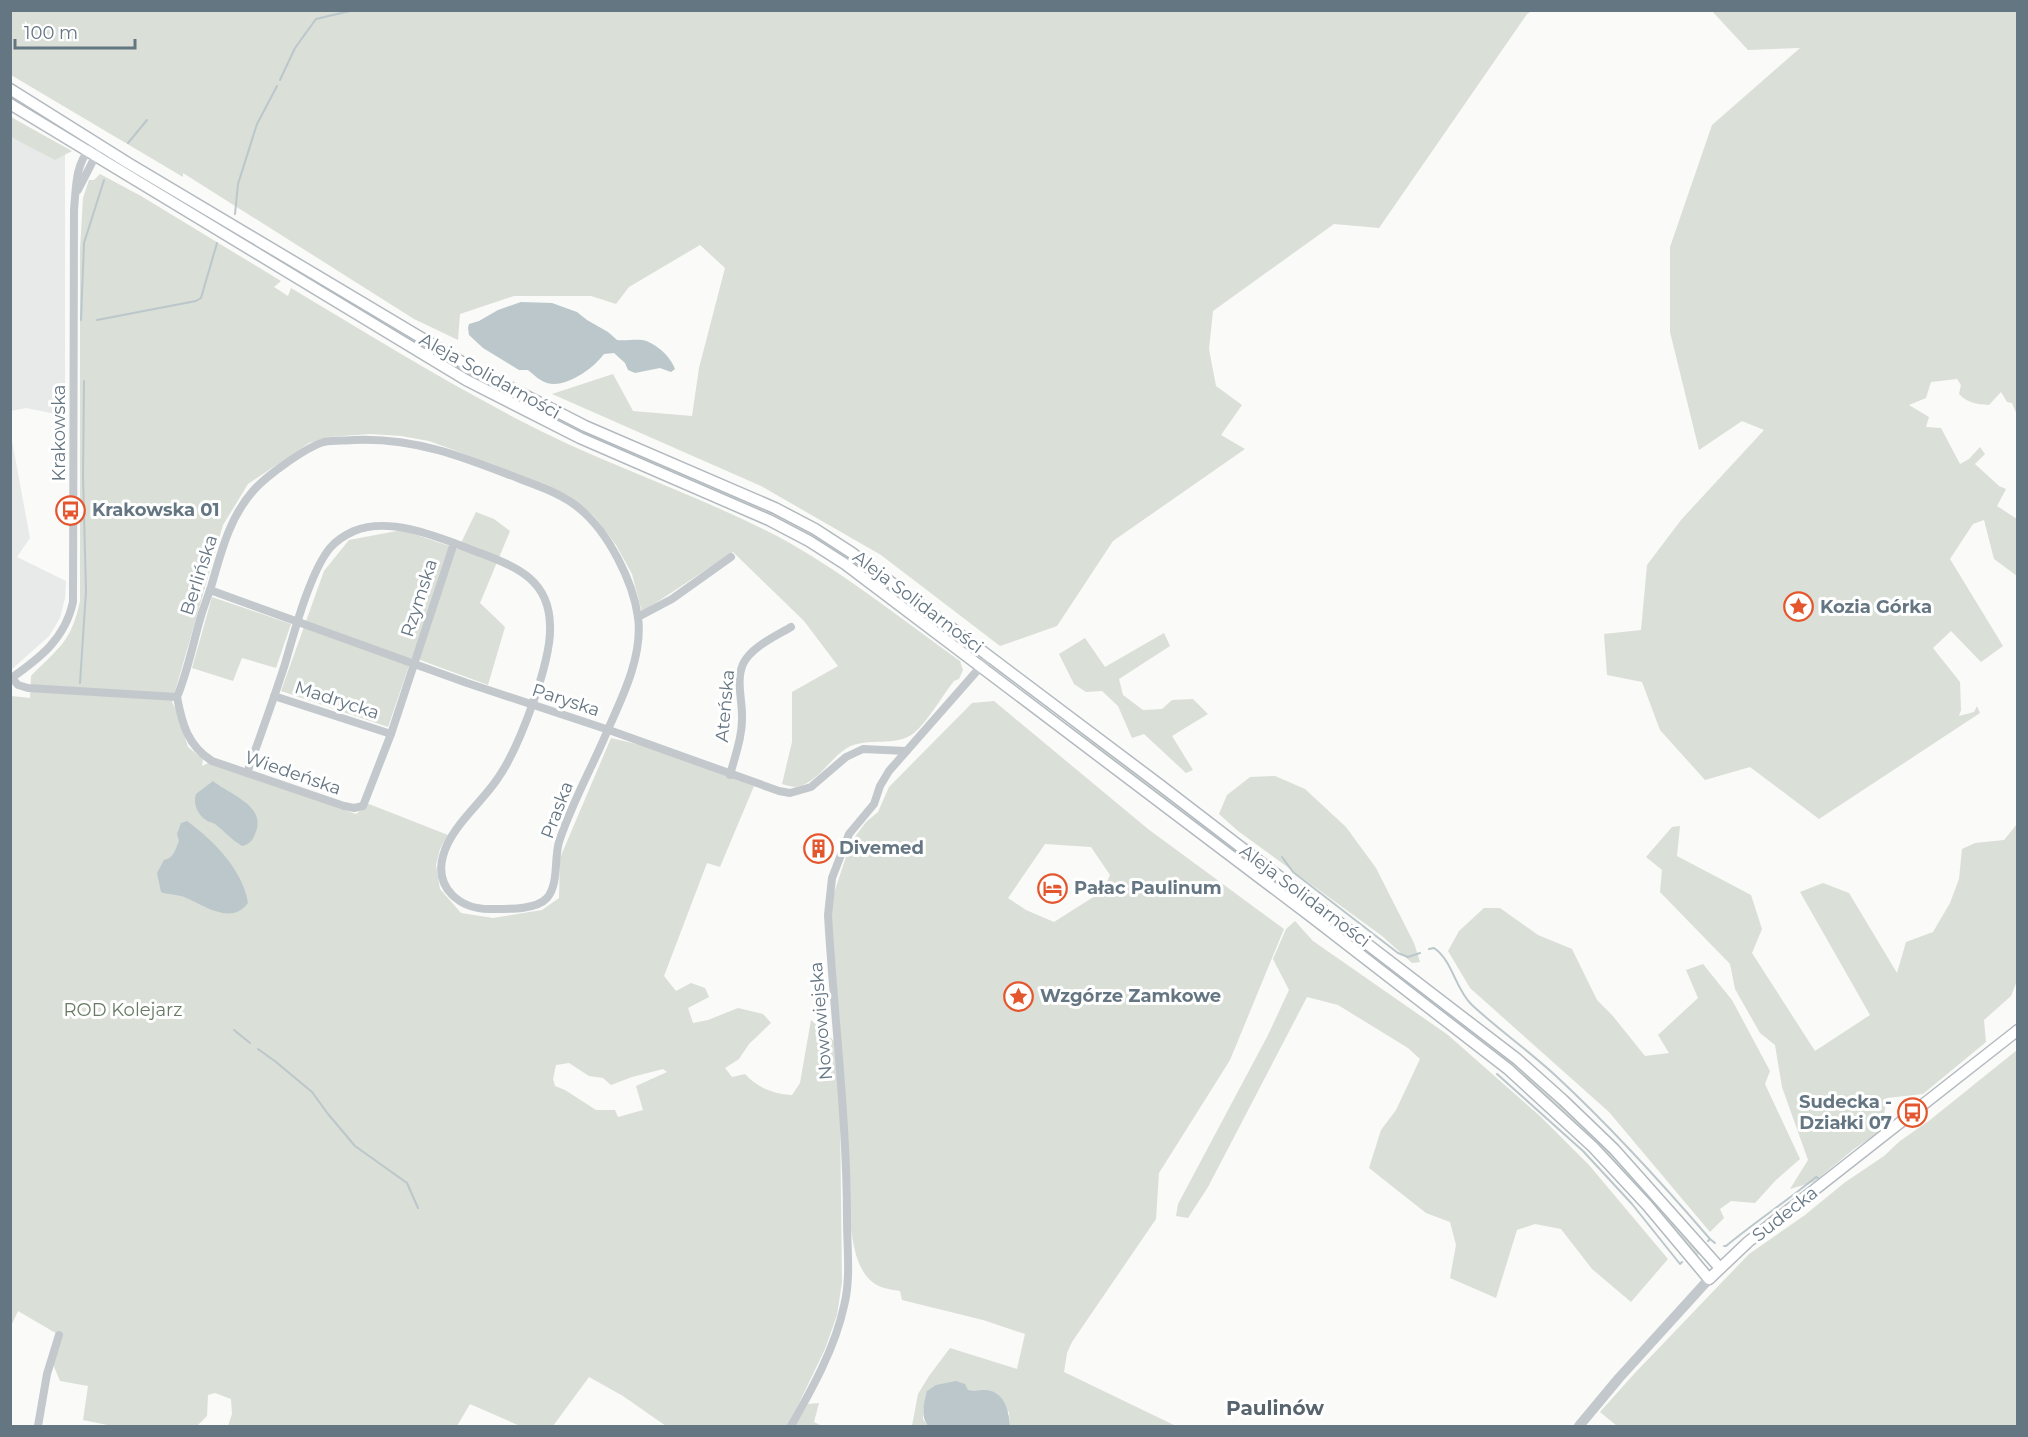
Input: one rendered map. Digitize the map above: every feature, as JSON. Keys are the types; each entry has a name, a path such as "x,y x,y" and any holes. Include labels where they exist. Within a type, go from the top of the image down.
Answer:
{"main road":[{"name":"Aleja Solidarności","path":"10,89 404,328 506,387 613,439 764,502 815,529 867,563 1516,1059 1614,1149 1720,1269"},
{"name":"Aleja Solidarności","path":"10,104 414,350 500,399 608,451 752,511 809,541 859,574 1508,1069 1555,1110 1601,1155 1647,1205 1709,1279"},
{"name":"Sudecka","path":"1709,1279 1748,1242 2018,1030"}],"street":[{"path":"92,154 99,144"},
{"name":"Krakowska","path":"11,679 53,645 67,624 73,602 75,197 76,179 92,154"},
{"name":"Berlińska","path":"177,697 186,674 222,546 235,517 254,490 279,469 321,443 370,439 403,441 429,446 553,492 579,507 596,526 627,575 638,617 639,631 633,669 609,730"},
{"name":"Rzymska","path":"298,622 319,566 330,549 353,531 375,526 402,527 454,543 517,568 528,575 545,598 549,613 550,638 532,704 511,757 449,840 441,862 441,873 450,894 469,907 498,909 543,902"},
{"name":"Rzymska","path":"414,663 454,543"},
{"path":"638,617 672,599 731,557"},
{"name":"Paryska","path":"210,590 609,730 730,775 790,793 811,787 846,758 863,749 906,751"},
{"name":"Madrycka","path":"247,773 298,622"},
{"name":"Ateńska","path":"730,775 740,739 742,716 740,679 743,664 752,653 791,627"},
{"name":"Nowowiejska","path":"791,1426 806,1401 823,1362 842,1315 847,1295 847,1183 829,936 830,891 849,834 869,810 884,778 990,656"},
{"name":"Wiedeńska","path":"177,697 188,737 201,754 212,761 354,808 363,806 391,734 414,663"},
{"path":"11,679 18,685 28,688 177,697"},
{"name":"Madrycka","path":"274,696 391,734"},
{"name":"Praska","path":"543,902 552,889 559,842 580,790 609,730"},
{"name":"Sudecka","path":"1579,1426 1619,1378 1709,1279"},
{"path":"38,1426 47,1374 59,1335"}],"shaded area":[{"path":"10,119 65,152 65,416 26,408 11,411"},
{"path":"521,302 552,303 577,312 617,340 647,341 662,351 675,369 671,372 660,368 635,373 628,370 625,363 614,353 604,354 586,371 570,380 554,384 544,382 528,370 519,370 483,348 469,335 469,324"},
{"path":"10,430 30,538 17,557 66,581 60,618 49,636 11,670"},
{"path":"213,781 245,802 256,816 258,824 253,839 248,843 242,846 198,812 196,794"},
{"path":"187,821 207,837 240,879 248,903 241,910 234,913 217,912 181,896 161,892 157,873 164,860 174,853 179,841 177,834 181,823"},
{"path":"956,1381 965,1384 968,1390 991,1391 1001,1397 1007,1408 1010,1426 928,1426 923,1414 927,1391 936,1385"}],"green space":[{"path":"11,10 1532,11 1527,14 1379,228 1334,224 1213,311 1209,349 1216,386 1242,405 1221,435 1245,449 1113,541 1057,626 1000,646 881,555 761,486 552,394 613,374 633,411 692,416 699,368 725,268 700,245 629,287 616,304 591,296 514,296 460,314 458,340 414,319 183,173 183,177 11,75"},
{"path":"1712,11 2017,11 2017,415 2012,403 2007,402 2001,392 1989,405 1969,401 1959,394 1961,385 1957,379 1931,382 1926,398 1909,405 1929,417 1926,427 1941,428 1960,464 1969,459 1980,447 1985,454 1975,464 1999,486 2006,489 1997,506 2017,519 2017,576 1994,559 1984,520 1973,524 1950,559 2003,646 1981,662 1951,631 1933,648 1960,682 1961,710 1959,716 1974,712 1977,706 1980,713 1819,819 1750,767 1705,780 1660,730 1642,682 1607,675 1604,634 1641,630 1647,565 1681,520 1764,430 1742,421 1699,450 1670,332 1670,247 1712,125 1800,48 1748,50"},
{"path":"11,117 72,151 55,160 11,137"},
{"name":"ROD Kolejarz","path":"100,174 141,196 281,281 274,287 288,296 291,288 432,372 519,420 552,437 722,510 788,542 854,584 960,661 963,670 959,679 954,681 914,733 898,740 864,743 847,748 804,785 796,787 782,784 792,742 792,692 838,666 804,621 733,552 642,612 632,574 616,545 594,516 567,495 429,441 370,434 328,437 309,443 248,484 223,525 172,702 188,747 203,759 202,766 208,763 356,814 369,804 448,835 440,849 436,865 440,889 461,913 493,918 542,910 559,898 560,858 611,738 645,746 754,786 720,867 707,863 664,976 676,991 691,983 705,988 709,997 688,1008 693,1023 708,1020 738,1008 763,1014 771,1023 749,1044 739,1059 725,1068 732,1077 745,1074 766,1089 792,1095 800,1083 811,1020 834,1041 840,1112 842,1282 837,1315 825,1349 788,1426 666,1426 623,1396 589,1377 553,1426 520,1426 470,1404 457,1426 228,1426 232,1414 231,1399 215,1393 208,1395 207,1416 197,1426 112,1426 83,1420 88,1386 60,1381 52,1362 59,1335 18,1311 11,1326 11,696 30,698 31,676 68,636 80,601 80,250 83,198 89,180 94,180","holes":["569,1063 589,1076 603,1078 611,1085 663,1069 667,1072 636,1086 643,1110 618,1117 615,1110 596,1110 555,1086 553,1079 556,1065"]},
{"path":"176,198 259,244 422,344 505,391 579,426 730,491 803,527 864,566 962,640 959,644 862,570 771,516 581,434 502,395 433,356"},
{"path":"476,512 494,519 510,531 480,603 505,627 488,685 412,657 388,727 281,691 324,571 349,540 402,530 458,549"},
{"path":"212,597 291,624 276,668 242,658 233,681 192,668"},
{"path":"1164,633 1170,646 1119,679 1123,695 1143,710 1162,709 1172,700 1193,699 1208,714 1172,736 1193,770 1186,773 1144,734 1132,738 1118,706 1102,691 1086,692 1074,684 1059,654 1085,638 1105,667"},
{"path":"999,673 1109,753 1484,1037 1543,1087 1611,1152 1700,1253 1696,1257 1596,1144 1511,1065"},
{"path":"994,701 1148,829 1284,929 1230,1060 1159,1173 1156,1219 1072,1342 1067,1353 1064,1372 1176,1426 1010,1426 1009,1412 984,1390 968,1390 923,1408 923,1419 928,1426 912,1426 918,1394 950,1348 1017,1369 1025,1334 983,1320 902,1300 900,1291 881,1287 872,1282 860,1266 856,1256 849,1215 831,914 833,896 851,842 866,822 878,812 889,787 972,703","holes":["1045,844 1091,847 1110,875 1103,891 1054,922 1026,910 1008,898"]},
{"path":"1275,776 1305,789 1346,827 1376,868 1414,943 1420,962 1412,963 1382,936 1238,831 1219,814 1227,795 1250,777"},
{"path":"2017,824 2017,981 2011,996 1984,1020 1986,1042 1923,1094 1887,1098 1881,1131 1854,1149 1814,1182 1790,1189 1808,1160 1782,1087 1775,1045 1760,1033 1735,989 1730,964 1660,892 1662,870 1646,857 1672,827 1680,826 1677,856 1751,895 1762,929 1752,953 1815,1051 1870,1015 1800,892 1823,883 1849,893 1897,973 1906,942 1933,932 1950,903 1959,879 1962,849 1975,843 2004,840"},
{"path":"1484,908 1500,908 1538,935 1572,949 1597,1000 1645,1056 1669,1053 1658,1035 1698,998 1686,970 1703,964 1732,1000 1770,1071 1765,1084 1800,1159 1755,1203 1731,1201 1720,1209 1724,1218 1710,1232 1609,1112 1470,988 1448,951 1459,931"},
{"path":"1295,921 1313,941 1448,1035 1541,1117 1589,1165 1668,1259 1631,1302 1592,1269 1561,1229 1535,1224 1517,1230 1496,1298 1450,1278 1456,1245 1450,1222 1426,1213 1369,1168 1381,1130 1396,1110 1420,1059 1408,1048 1338,1005 1307,997 1208,1187 1188,1218 1176,1216 1178,1204 1268,1035 1289,990 1273,959 1286,929"},
{"path":"2017,1050 2017,1426 1617,1426 1600,1412 1749,1254 1884,1156"},
{"path":"819,1403 814,1422 822,1426 795,1426 808,1404"}],"waterway":[{"path":"280,80 295,48 316,19 354,10"},
{"path":"235,214 238,184 257,124 277,86"},
{"path":"128,143 147,120"},
{"path":"81,320 84,243 104,180"},
{"path":"97,320 196,301 201,298 217,243"},
{"path":"80,683 86,591 83,476 84,381"},
{"path":"1282,857 1293,872 1398,953 1408,957 1420,953"},
{"path":"1429,949 1434,948 1446,960 1472,1005 1576,1095 1635,1155 1710,1239"},
{"path":"234,1030 250,1043"},
{"path":"258,1049 312,1092 355,1146 407,1183 418,1208"},
{"path":"1497,1074 1583,1151 1632,1204 1680,1264 1682,1262"},
{"path":"1724,1246 1816,1177 1818,1178"},
{"path":"1708,1241 1710,1239 1715,1243"}],"place":[{"name":"Krakowska 01","path":"71,510"},
{"name":"Kozia Górka","path":"1799,607"},
{"name":"Divemed","path":"818,848"},
{"name":"Pałac Paulinum","path":"1053,888"},
{"name":"Wzgórze Zamkowe","path":"1019,996"},
{"name":"Sudecka - Działki 07","path":"1913,1112"}],"district":[{"name":"Paulinów","path":"1275,1408"}]}
